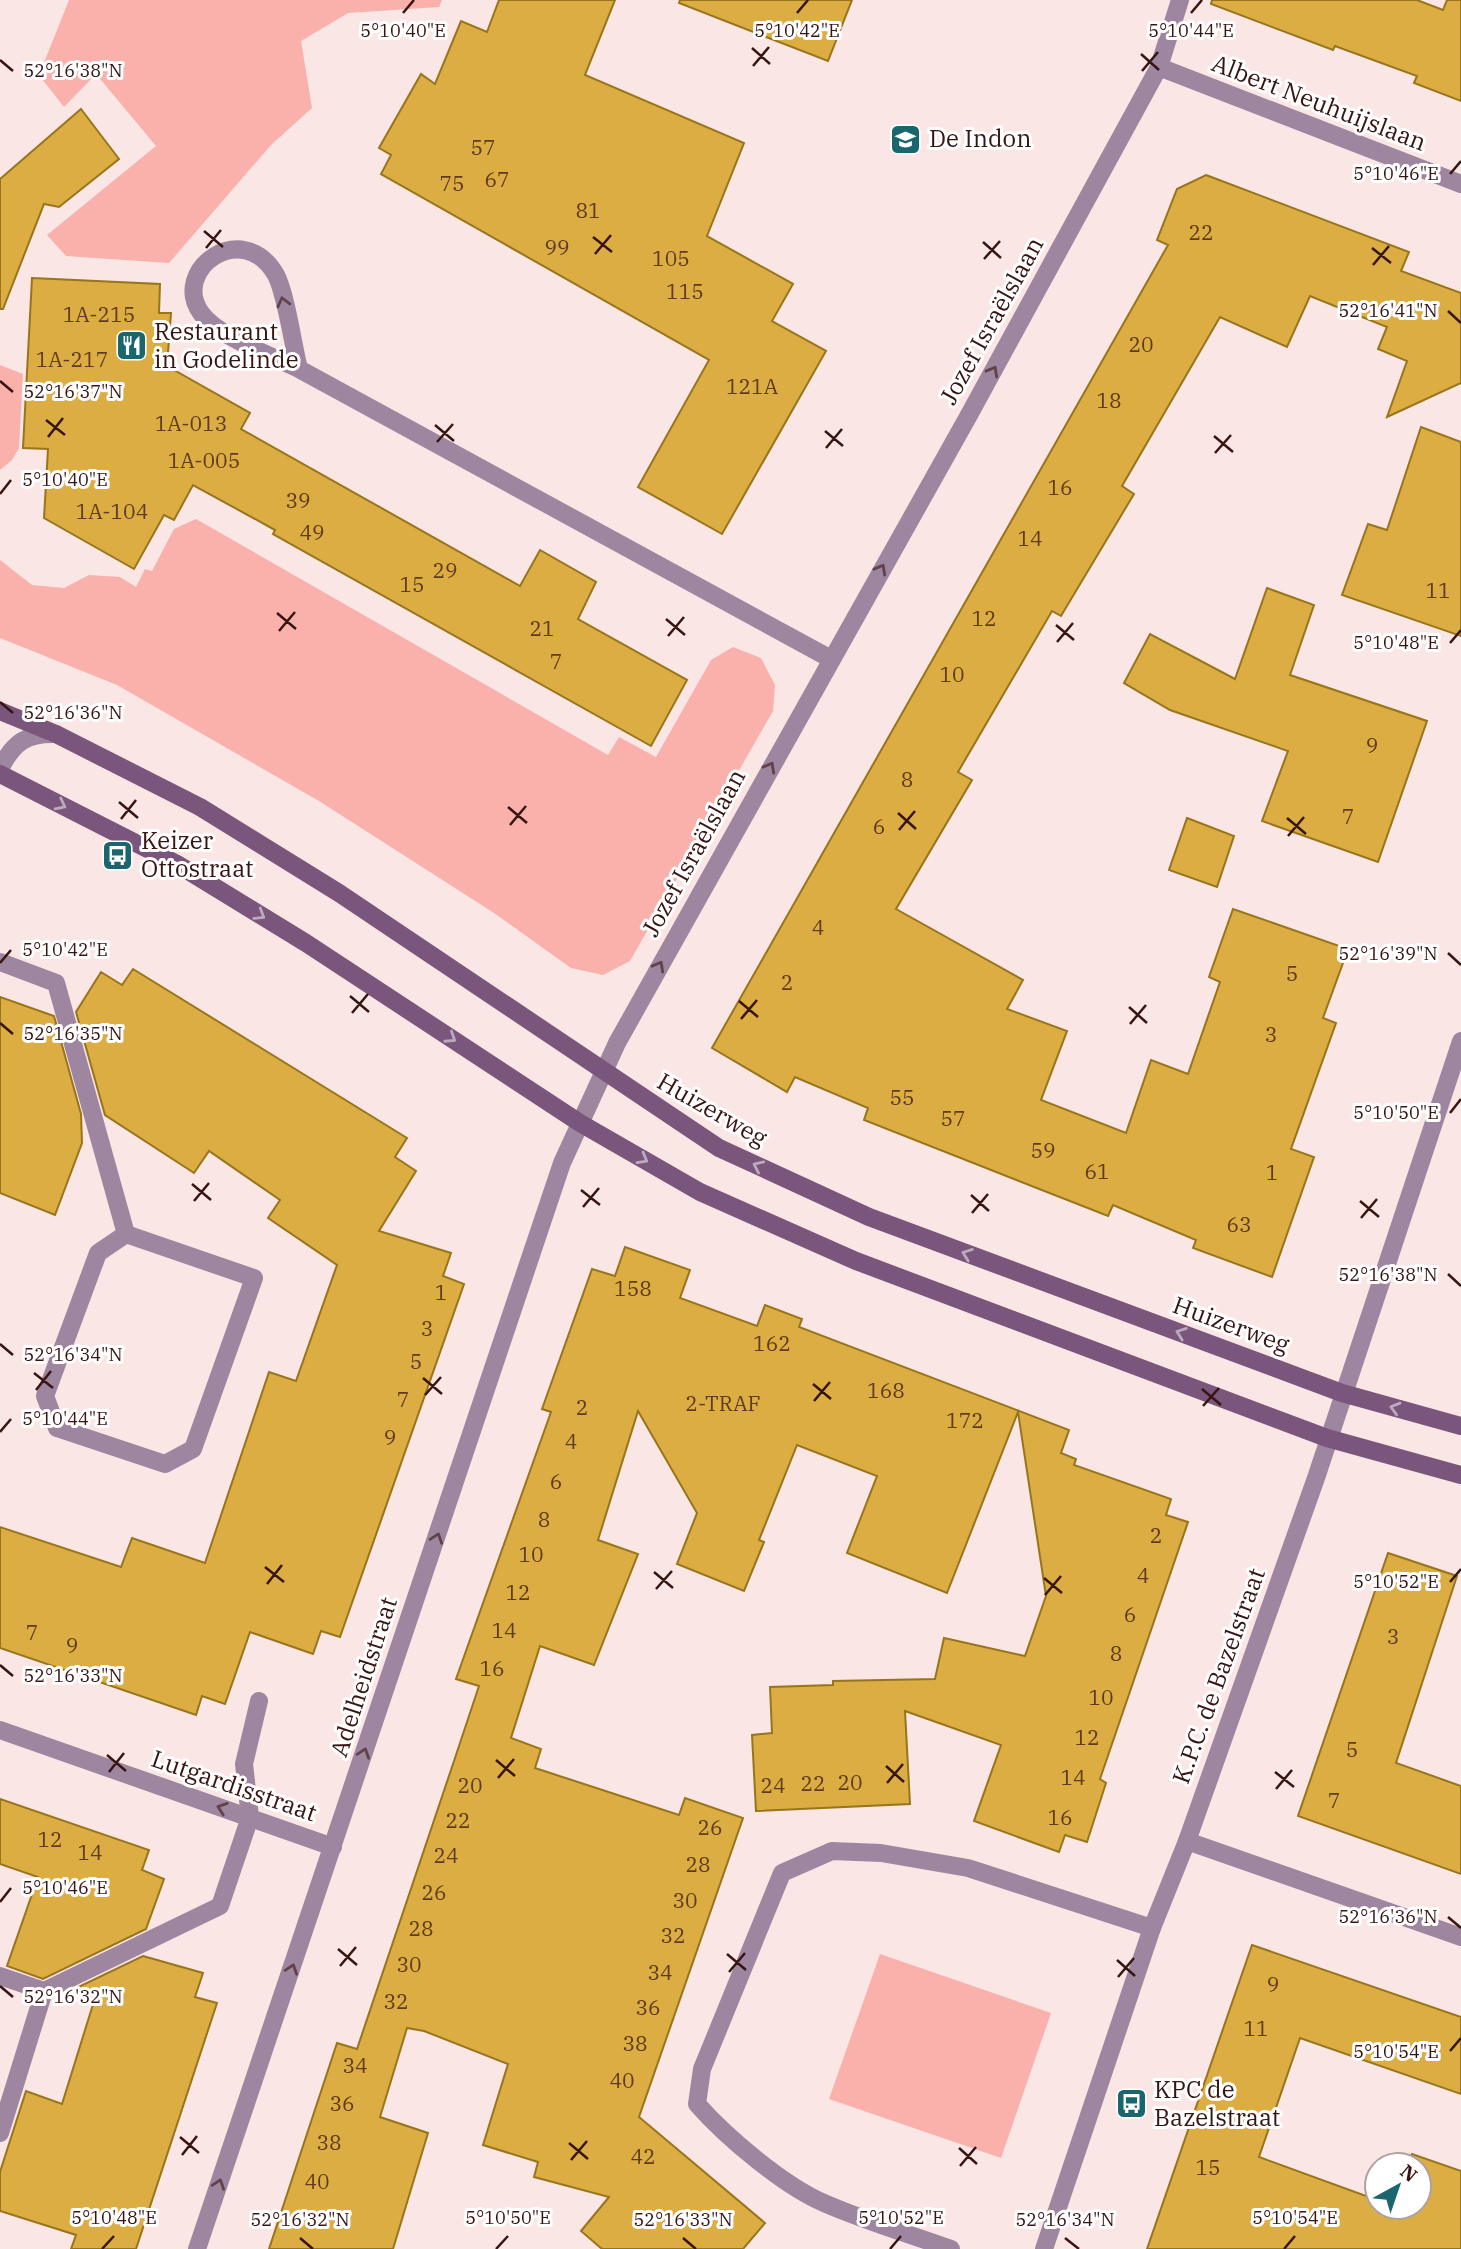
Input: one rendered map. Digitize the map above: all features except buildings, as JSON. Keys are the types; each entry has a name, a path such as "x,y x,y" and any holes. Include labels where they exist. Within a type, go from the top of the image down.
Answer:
{"main road":[{"name":"Huizerweg","path":"0,711 55,734 200,807 340,893 719,1148 869,1217 1342,1393 1461,1426"},
{"path":"0,771 177,864 317,950 580,1123 700,1192 856,1261 1327,1438 1461,1475"}],"street":[{"name":"Jozef Israëlslaan","path":"580,1123 603,1072 1159,67 1180,0"},
{"name":"Albert Neuhuijslaan","path":"1159,67 1461,184"},
{"path":"299,369 276,276 257,253 238,248 216,254 205,262 195,284 201,313 217,328 299,369 831,659"},
{"path":"0,771 8,753 20,740 37,734 55,734"},
{"path":"0,962 55,983 126,1234"},
{"name":"K.P.C. de Bazelstraat","path":"1044,2249 1152,1928 1187,1840 1315,1478 1461,1041"},
{"name":"Adelheidstraat","path":"197,2249 558,1175 580,1123"},
{"path":"126,1234 254,1278 193,1449 165,1464 57,1428 45,1396 99,1253 126,1234"},
{"path":"0,1976 44,1991 220,1906 250,1817 244,1764 259,1701"},
{"name":"Lutgardisstraat","path":"0,1730 333,1847"},
{"path":"1187,1840 1461,1937"},
{"path":"951,2249 824,2203 803,2192 718,2128 697,2104 702,2069 782,1873 832,1851 881,1853 968,1868 1152,1928"},
{"path":"0,2133 44,1991"}],"shaded area":[{"path":"69,0 442,0 439,7 348,13 301,41 312,108 271,145 169,263 66,256 47,235 156,146 96,74 64,107 39,75"},
{"path":"0,365 23,374 19,448 12,460 0,470"},
{"path":"196,519 608,755 619,737 656,757 711,660 733,647 761,658 775,685 773,711 630,961 603,975 571,968 494,913 319,801 117,685 0,638 0,560 32,585 64,588 89,575 120,577 136,587 145,569 152,571 174,529"},
{"path":"880,1954 1051,2013 1001,2158 829,2099"}],"place":[{"name":"De Indon","path":"906,139"},
{"name":"Restaurant in Godelinde","path":"131,346"},
{"name":"Keizer Ottostraat","path":"118,855"},
{"name":"KPC de Bazelstraat","path":"1131,2104"}]}
